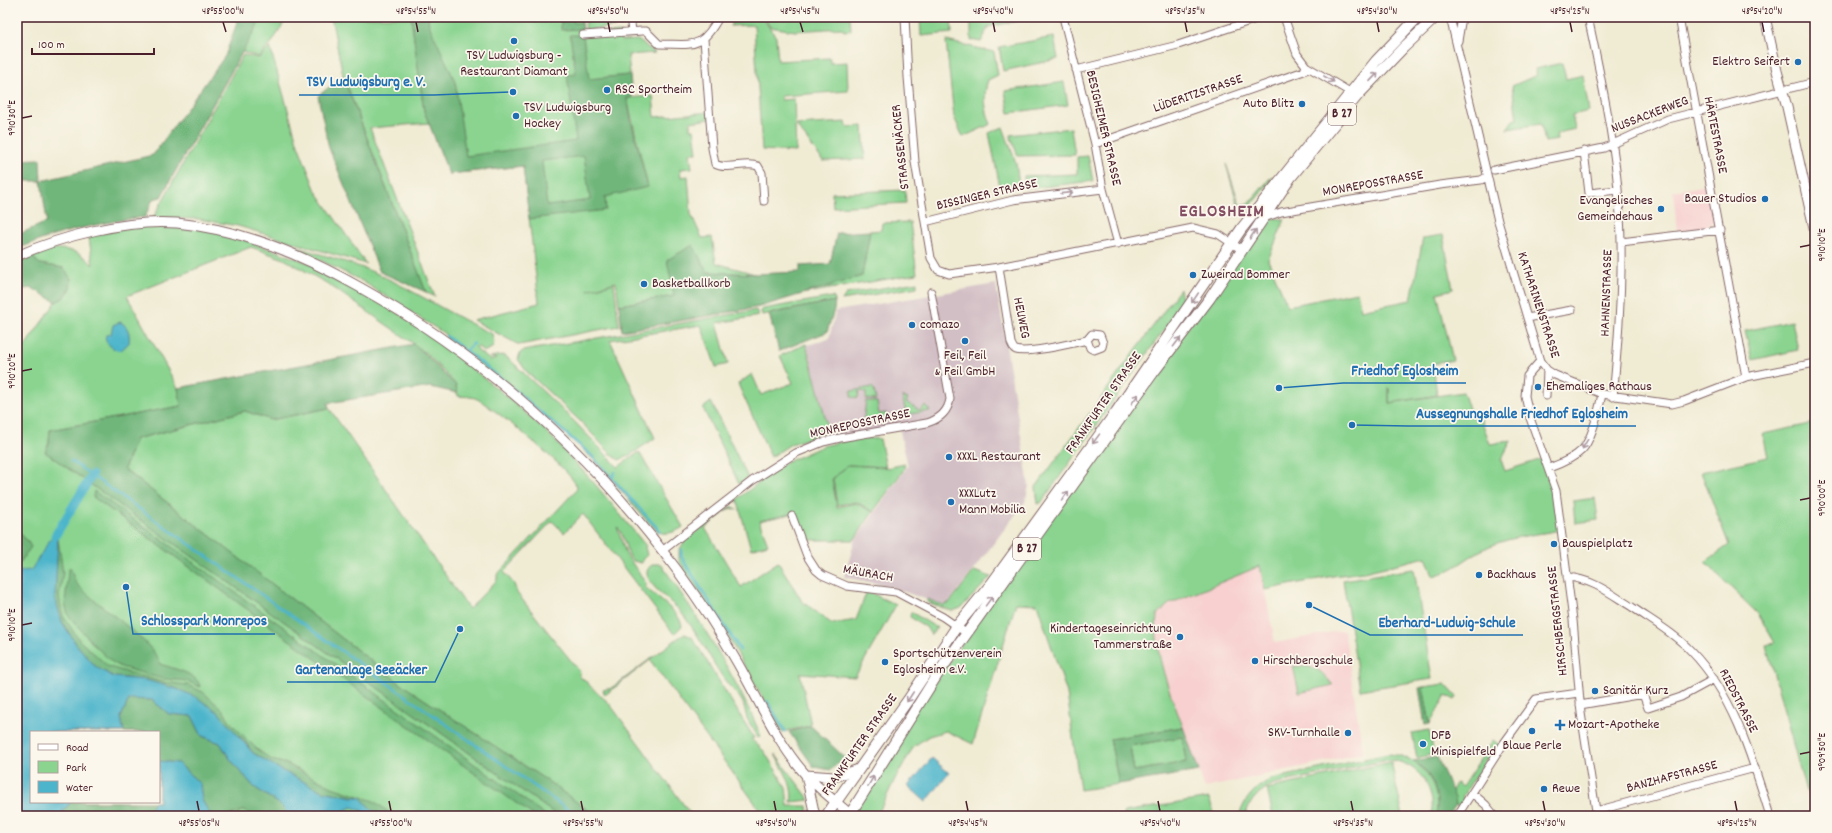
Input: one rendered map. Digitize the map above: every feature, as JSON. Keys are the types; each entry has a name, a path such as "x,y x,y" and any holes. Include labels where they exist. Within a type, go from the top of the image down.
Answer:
{"main road":[{"name":"FRANKFURTER STRASSE","path":"826,816 908,700 957,626 988,588 1036,524 1178,323 1232,243 1376,60 1418,17"},
{"name":"FRANKFURTER STRASSE","path":"850,815 918,704 966,633 1153,373 1210,298 1291,177 1358,95 1403,48 1436,17"},
{"path":"1765,17 1815,232"},
{"path":"17,256 49,243 88,232 133,225 162,223 210,228 250,237 288,251 329,270 390,304 472,360 556,430 626,504 662,551 716,628 779,738 806,775 850,815"},
{"path":"806,775 834,777 859,769"},
{"path":"806,775 815,816"}],"street":[{"path":"630,17 632,31"},
{"path":"583,35 632,31 646,32 659,44 697,43 704,39 719,17"},
{"name":"STRASSENÄCKER","path":"905,17 915,162 931,258 938,270 950,274 999,267"},
{"name":"BESIGHEIMER STRASSE","path":"1063,17 1095,144 1103,189 1118,244"},
{"path":"1076,70 1178,45 1262,17"},
{"path":"1284,17 1297,54 1306,66 1350,92"},
{"name":"KATHARINENSTRASSE","path":"1450,17 1458,45 1487,177 1508,258 1540,361 1547,370 1602,394 1613,397 1672,404 1684,401 1746,377 1815,363"},
{"name":"KATHARINENSTRASSE","path":"1458,45 1462,17"},
{"name":"HAHNENSTRASSE","path":"1588,17 1608,116 1618,190 1621,242 1618,354 1613,397"},
{"name":"HÄRTESTRASSE","path":"1679,17 1698,110 1746,377"},
{"path":"704,39 712,148 715,164 723,166 748,164 758,166 762,173 764,201"},
{"name":"LÜDERITZSTRASSE","path":"1095,144 1304,71 1306,66"},
{"name":"NUSSACKERWEG","path":"1494,170 1604,148 1668,119 1698,110 1815,82"},
{"path":"1584,151 1589,193 1618,190"},
{"name":"MONREPOSSTRASSE","path":"1264,218 1281,212 1440,185 1481,180 1487,177"},
{"name":"BISSINGER STRASSE","path":"925,222 1022,198 1103,189"},
{"path":"999,267 1193,228 1218,234 1242,250"},
{"path":"1621,242 1720,230"},
{"name":"HEUWEG","path":"999,267 1013,348 1017,350 1033,350 1087,340"},
{"name":"MONREPOSSTRASSE","path":"662,551 752,481 796,453 823,442 840,438 928,423 943,415 949,406 950,399 931,292"},
{"path":"1527,318 1572,310"},
{"name":"HIRSCHBERGSTRASSE","path":"1540,361 1527,376 1525,396 1530,418 1556,491 1568,576 1580,705 1595,813"},
{"path":"1546,396 1547,370"},
{"path":"1549,468 1562,463 1581,451 1590,432 1602,394"},
{"name":"MÄURACH","path":"792,516 806,556 816,570 822,575 847,586 896,592 943,616 966,633"},
{"name":"RIEDSTRASSE","path":"1568,576 1582,578 1593,583 1672,634 1690,650 1714,679 1736,719 1755,768 1770,816"},
{"path":"1580,705 1643,694 1648,708 1680,697 1714,679"},
{"path":"1457,816 1504,743 1536,699 1579,693"},
{"name":"BANZHAFSTRASSE","path":"1595,813 1755,768"},
{"path":"1472,793 1486,805 1495,816"}],"shaded area":[{"path":"1708,185 1714,220 1712,223 1703,228 1677,231 1673,191"},
{"path":"996,284 1029,486 1025,502 949,602 942,605 888,586 844,577 855,540 908,466 899,427 831,439 807,345 829,339 836,311"},
{"name":"Hirschbergschule","path":"1260,566 1275,643 1344,630 1363,753 1205,788 1166,680 1155,631 1157,615 1169,604"}],"green space":[{"path":"239,17 262,17 161,197 153,199 145,217 80,228 17,249 17,235 47,222 41,181 153,155 225,56"},
{"path":"262,17 287,17 273,41 259,57 242,52"},
{"path":"331,17 411,17 424,111 429,123 370,128 435,297 426,292 343,75"},
{"path":"411,17 428,17 429,25 455,81 466,156 576,141 567,75 576,74 570,35 583,35 589,79 630,75 632,98 627,98 648,187 605,197 606,210 529,219 523,166 449,174 424,111","holes":["584,156 590,200 547,206 542,161"]},
{"path":"424,17 581,17 583,35 620,32 621,41 638,40 655,53 628,55 630,75 589,79 648,187 627,98 653,96 655,117 710,112 710,119 690,122 690,129 694,129 697,153 690,153 692,168 680,169 681,177 688,176 691,214 702,238 712,237 716,263 755,274 707,272 693,246 674,296 619,305 616,282 588,290 614,283 619,326 519,345 473,320 539,303 523,166 449,174"},
{"path":"561,17 573,17 574,23 582,22 583,29 561,30"},
{"path":"594,17 620,17 622,26 586,30 585,22 595,21"},
{"path":"735,17 762,17 776,37 778,61 830,58 831,63 847,62 848,91 781,96 781,100 794,99 796,152 762,150 754,25 730,26"},
{"path":"764,17 850,17 851,30 844,31 842,28 795,31 770,27"},
{"path":"920,17 951,17 952,33 921,36"},
{"path":"971,17 1037,17 988,27 981,42 971,40"},
{"path":"1054,37 1058,59 1003,71 999,47"},
{"path":"946,41 994,52 998,75 988,80 985,96 986,108 991,124 963,137 954,117"},
{"path":"270,47 298,145 316,191 366,264 238,226 198,219 153,218 243,55 259,58"},
{"path":"1562,63 1566,79 1583,75 1589,111 1572,115 1575,129 1557,133 1558,140 1545,142 1541,124 1507,129 1513,120 1517,119 1512,86 1537,75 1535,69"},
{"path":"343,76 426,292 380,272 329,148 318,96"},
{"path":"1064,82 1068,105 1009,113 1005,91"},
{"path":"846,122 847,127 863,126 865,159 823,161 796,125"},
{"path":"1003,127 1016,163 1019,185 1000,187 989,133"},
{"path":"1071,128 1075,155 1018,156 1010,135"},
{"path":"1088,156 1093,181 1025,189 1024,176 1077,174 1077,157"},
{"path":"40,159 41,181 17,181 17,160"},
{"path":"1226,164 1240,205 1249,203 1272,176 1273,177 1249,208 1243,211 1239,209"},
{"path":"905,190 906,203 833,207 832,193"},
{"path":"1264,218 1285,219 1268,260 1288,306 1357,292 1361,310 1411,300 1423,238 1443,235 1453,289 1437,293 1453,360 1433,364 1437,395 1389,403 1463,392 1472,417 1480,416 1490,444 1511,441 1501,460 1505,471 1545,458 1561,530 1519,537 1489,546 1453,568 1433,576 1426,557 1364,572 1333,576 1265,590 1260,566 1169,604 1157,615 1156,629 1160,658 1183,727 1110,739 1119,784 1080,790 1067,693 1037,604 1016,603 973,744 946,731 929,736 914,746 896,777 877,816 849,816 901,730"},
{"path":"910,222 917,274 725,307 862,276 870,231 881,230 882,223"},
{"path":"141,224 210,228 329,270 468,357 464,362 546,431 595,484 646,546 647,555 642,560 642,563 633,561 617,527 626,554 647,585 644,586 666,604 680,621 682,626 674,634 583,514 564,533 552,521 504,572 514,584 517,593 580,672 579,675 582,679 584,679 609,703 692,816 688,811 661,816 594,816 549,782 401,684 124,469 136,439 245,411 271,420 329,408 469,609 497,580 497,575 577,489 574,482 554,460 509,422 477,399 458,396 456,385 427,354 414,344 328,284 284,259 251,247 127,296 178,388 181,406 50,430 49,443 45,452 558,816 17,816 17,357 56,302 63,298 70,290 71,279 63,268 40,264 26,252 53,249 70,250 78,253 93,265 88,232"},
{"path":"870,231 862,276 759,307 622,331 619,305 674,296 667,260 693,245 707,272 755,274 800,272 800,266 830,264 837,233"},
{"path":"290,245 378,274 492,334 494,342 492,348 483,352 479,347 476,347 478,351 490,360 497,359 490,357 502,355 508,358 573,420 618,467 639,452 683,527 670,533 657,531 599,465 563,431 446,339 445,334 362,281"},
{"path":"26,252 40,264 64,268 71,279 70,290 63,298 56,302 32,288 17,290 17,256"},
{"path":"917,282 917,287 842,300 846,294"},
{"path":"1180,289 1183,303 1041,503 1038,504 1036,487"},
{"path":"832,297 835,301 762,315 761,311 763,309"},
{"path":"835,301 834,310 827,332 779,351 769,314"},
{"path":"756,310 759,316 717,323 728,364 716,367 701,325 610,340 655,438 630,455 619,460 611,454 580,421 526,371 518,359 520,353 523,351"},
{"path":"1792,321 1798,350 1752,360 1745,331"},
{"path":"414,344 456,385 457,393 430,387 328,403 329,408 271,420 245,411 136,439 124,469 401,684 549,782 596,816 558,816 45,452 49,443 50,430 181,406 178,388"},
{"path":"806,344 829,432 791,444 771,457 738,384 752,374 761,395 793,383 780,356"},
{"path":"872,387 874,389 876,400 866,399 866,392 859,391 858,398 851,397 851,391"},
{"path":"902,396 908,399 906,402 920,411 925,405 930,411 910,414 905,409"},
{"path":"866,401 877,402 879,414 886,413 887,418 863,422"},
{"path":"711,402 748,478 739,484 703,408"},
{"path":"1815,423 1815,803 1806,791 1766,645 1775,643 1758,614 1705,562 1729,545 1701,472 1768,457 1763,434"},
{"path":"857,438 880,439 886,468 905,464 903,471 854,540 804,540 795,513 759,521 768,544 751,549 737,499 785,463 823,446","holes":["848,465 833,479 837,505 857,502 873,512 856,503 837,507 832,479"]},
{"path":"94,491 547,816 534,816 358,690 93,497"},
{"path":"1595,498 1598,520 1575,523 1573,501"},
{"path":"732,506 737,510 730,508 705,528 741,587 778,562 802,601 832,624 856,620 867,591 896,605 855,677 800,673 811,725 809,726 782,732 727,635 679,561 679,551 685,540"},
{"path":"17,531 27,540 31,547 17,567"},
{"path":"58,539 63,573 59,597 63,616 80,641 109,667 163,682 188,685 203,692 223,710 232,724 258,750 272,760 287,764 332,787 374,801 394,816 387,816 372,810 355,797 322,791 283,771 253,753 244,740 177,689 146,680 114,677 96,667 76,644 62,622 55,598"},
{"path":"654,564 661,564 716,647 740,691 761,736 758,737 747,718 742,701 728,685 685,618 650,581 647,574 648,569"},
{"path":"70,567 77,584 136,634 156,655 160,664 177,669 189,675 198,682 200,687 187,681 163,679 121,667 112,662 94,645 68,615 65,604 68,570"},
{"path":"1414,569 1432,679 1360,690 1343,580"},
{"path":"974,571 991,577 961,608 952,611 927,602 927,599 943,605 950,602"},
{"path":"911,612 937,628 931,635 926,627 910,617"},
{"path":"685,634 692,637 754,738 751,739 764,751 786,787 788,806 807,806 808,816 737,816 760,810 650,660 605,695 603,690 612,688"},
{"path":"1293,666 1316,669 1320,671 1333,685 1299,693"},
{"path":"1445,684 1457,697 1455,700 1446,695 1430,724 1423,687"},
{"path":"1423,687 1430,724 1425,725 1419,688"},
{"path":"129,699 152,700 169,714 192,716 202,736 220,743 230,759 254,787 278,803 291,816 253,816 245,810 228,816 210,814 202,800 200,784 178,763 160,761 160,731 124,731 121,717"},
{"path":"811,726 844,757 831,770 814,767 789,732"},
{"path":"1183,727 1199,771 1119,784 1110,739","holes":["1182,737 1186,762 1134,771 1130,746"]},
{"name":"DFB Minispielfeld","path":"1429,730 1434,754 1417,758 1412,733"},
{"path":"1182,737 1186,762 1134,771 1130,746"},
{"path":"1493,740 1502,747 1492,762 1487,758 1462,797 1467,802 1461,809 1456,805 1452,791 1456,783 1462,787"},
{"path":"775,754 810,800 791,802 792,796 790,783"},
{"path":"1388,754 1410,760 1426,773 1436,793 1436,816 1431,816 1431,796 1428,786 1423,778 1408,765 1388,760 1274,784 1264,790 1252,801 1245,816 1239,816 1244,804 1251,794 1272,779"},
{"path":"1437,757 1455,798 1456,805 1448,816 1436,816 1437,800 1434,785 1426,772 1413,761"},
{"path":"1391,762 1403,816 1273,816 1267,789"},
{"path":"1209,798 1214,813 1183,816 1124,816 1124,812"},
{"path":"70,803 153,803 146,816 59,816"}],"water":[{"path":"120,322 127,328 129,343 120,351 109,345 105,338 106,335 111,334 113,325"},
{"path":"53,535 58,539 55,598 62,622 76,644 96,667 114,677 146,680 177,689 196,697 218,712 253,753 283,771 322,791 360,797 372,810 387,816 364,816 362,811 352,807 338,813 335,816 291,816 278,803 254,787 230,759 220,743 202,736 192,716 169,714 152,700 129,699 121,717 124,731 30,731 30,803 70,803 59,816 17,816 17,577 21,571 31,570"},
{"path":"932,758 949,773 926,802 908,786"},
{"path":"160,761 178,763 200,784 202,800 210,814 219,816 165,816 160,811 156,816 146,816 153,803 160,803"}],"waterway":[{"path":"446,336 497,375 590,454 660,531"},
{"path":"467,351 472,344 474,344"},
{"path":"71,461 577,816"},
{"path":"612,478 615,472"},
{"path":"55,536 92,475"},
{"path":"682,550 681,556 686,565 740,650"},
{"path":"767,701 785,731"}],"place":[{"name":"TSV Ludwigsburg - Restaurant Diamant","path":"514,41"},
{"name":"Elektro Seifert","path":"1798,62"},
{"name":"RSC Sportheim","path":"607,90"},
{"name":"TSV Ludwigsburg e. V.","path":"513,92"},
{"name":"Auto Blitz","path":"1302,104"},
{"name":"TSV Ludwigsburg Hockey","path":"516,116"},
{"name":"Bauer Studios","path":"1765,199"},
{"name":"Evangelisches Gemeindehaus","path":"1661,209"},
{"name":"Zweirad Bommer","path":"1193,275"},
{"name":"Basketballkorb","path":"644,284"},
{"name":"comazo","path":"912,325"},
{"name":"Feil, Feil & Feil GmbH","path":"965,341"},
{"name":"Ehemaliges Rathaus","path":"1538,387"},
{"name":"Friedhof Eglosheim","path":"1279,388"},
{"name":"Aussegnungshalle Friedhof Eglosheim","path":"1352,425"},
{"name":"XXXL Restaurant","path":"949,457"},
{"name":"XXXLutz Mann Mobilia","path":"951,502"},
{"name":"Bauspielplatz","path":"1554,544"},
{"name":"Backhaus","path":"1479,575"},
{"name":"Schlosspark Monrepos","path":"126,587"},
{"name":"Eberhard-Ludwig-Schule","path":"1309,605"},
{"name":"Gartenanlage Seeäcker","path":"460,629"},
{"name":"Kindertageseinrichtung Tammerstraße","path":"1180,637"},
{"name":"Hirschbergschule","path":"1255,661"},
{"name":"Sportschützenverein Eglosheim e.V.","path":"885,662"},
{"name":"Sanitär Kurz","path":"1595,691"},
{"name":"Mozart-Apotheke","path":"1560,725"},
{"name":"Blaue Perle","path":"1532,731"},
{"name":"SKV-Turnhalle","path":"1348,733"},
{"name":"DFB Minispielfeld","path":"1423,744"},
{"name":"Rewe","path":"1544,789"}],"district":[{"name":"EGLOSHEIM","path":"1222,212"}]}
